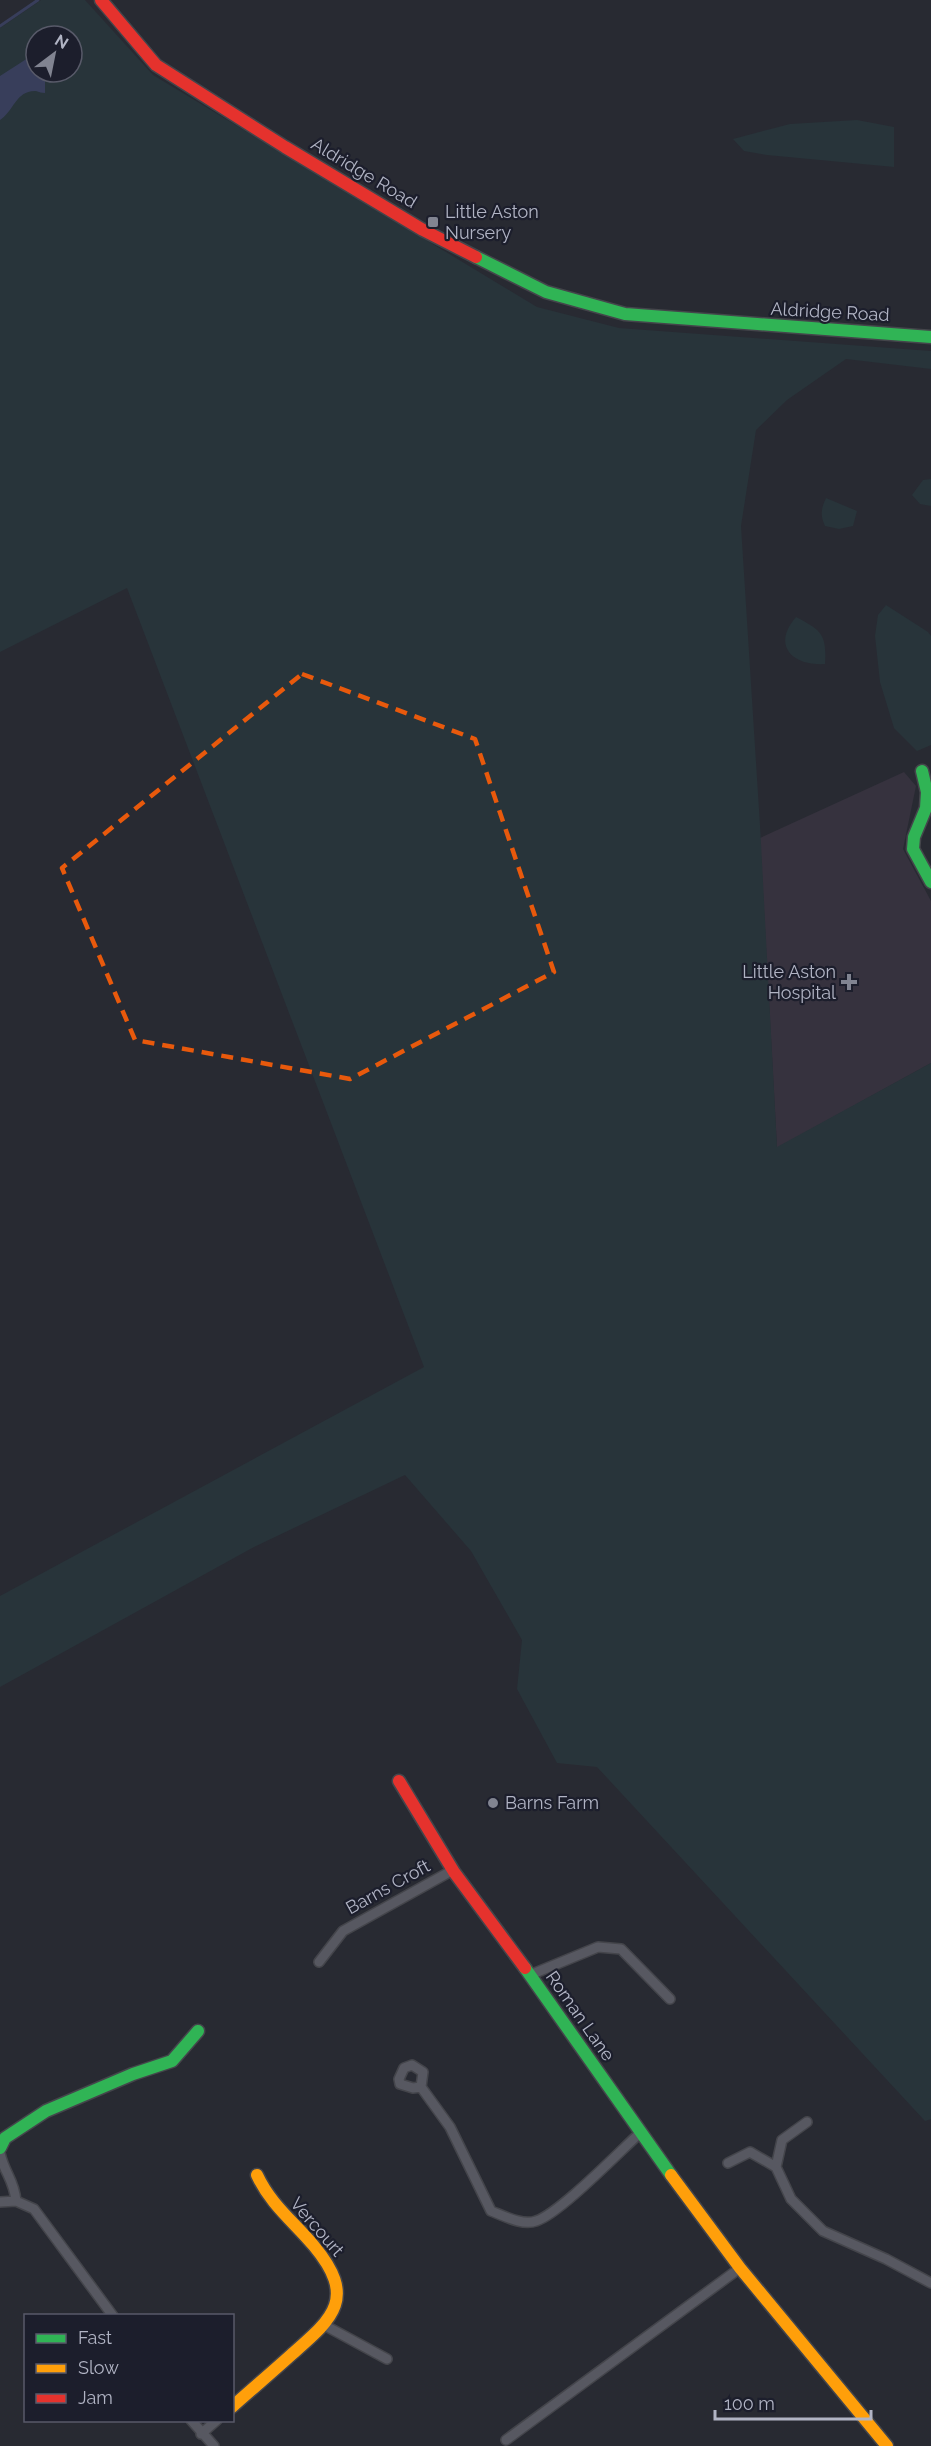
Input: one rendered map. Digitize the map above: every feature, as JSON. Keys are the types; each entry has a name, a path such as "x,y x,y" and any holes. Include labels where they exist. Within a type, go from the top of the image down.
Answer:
{"street":[{"name":"Aldridge Road","path":"101,0 156,64 285,147 423,230 546,292 625,314 931,337"},
{"path":"922,771 927,792 926,808 914,837 913,849 931,882"},
{"name":"Roman Lane","path":"399,1781 453,1870 530,1975 640,2133 740,2268 886,2446"},
{"name":"Barns Croft","path":"319,1962 343,1931 453,1870"},
{"path":"530,1975 598,1947 621,1949 670,1999"},
{"path":"0,2148 6,2138 46,2111 133,2074 172,2061 198,2031"},
{"path":"421,2087 450,2127 491,2211 519,2221 536,2222 557,2209 640,2133"},
{"path":"776,2167 782,2140 807,2122"},
{"path":"728,2163 750,2152 776,2167 791,2199 823,2231 886,2259 931,2283"},
{"path":"0,2153 3,2166 14,2184 16,2201"},
{"name":"Vercourt","path":"234,2405 324,2325 333,2311 336,2299 332,2273 307,2238 274,2205 258,2175"},
{"path":"0,2202 16,2201 34,2210 112,2314"},
{"path":"506,2440 740,2268"},
{"path":"324,2325 387,2359"},
{"path":"192,2422 214,2446"},
{"path":"201,2434 216,2422"}],"highlighted area":[{"path":"302,674 475,739 554,972 350,1079 135,1040 62,868"}],"shaded area":[{"path":"41,0 85,0 153,75 537,307 619,328 931,351 931,369 846,359 787,400 756,430 741,526 777,1147 931,1063 931,2119 925,2121 597,1767 557,1763 517,1689 522,1640 471,1551 405,1475 254,1547 0,1687 0,1596 424,1367 127,588 0,652 0,28"},
{"path":"857,120 894,127 894,167 744,151 733,139 790,124"},
{"path":"931,479 931,506 920,504 912,495 923,480"},
{"path":"826,498 857,511 853,526 839,529 825,526 822,512"},
{"path":"886,605 931,636 931,745 917,751 894,728 880,682 875,636 878,615"},
{"path":"796,617 821,634 825,646 825,664 803,662 789,652 785,637"},
{"name":"Little Aston Hospital","path":"904,772 916,786 903,849 931,901 931,1063 777,1148 760,838"}],"water":[{"path":"24,61 24,84 45,84 45,93 36,91 24,94 0,120 0,76"}],"waterway":[{"path":"0,26 38,0"}],"traffic: fast":[{"path":"476,257 546,292 625,314 931,337"},
{"path":"922,771 927,792 926,808 914,837 913,849 931,882"},
{"path":"525,1968 671,2175"},
{"path":"0,2148 5,2138 46,2111 133,2074 172,2061 198,2031"}],"traffic: slow":[{"path":"234,2405 318,2330 328,2319 337,2294 335,2280 327,2264 276,2204 257,2175"},
{"path":"671,2175 740,2268 887,2446"}],"traffic: jam":[{"path":"101,0 156,65 285,147 423,230 476,257"},
{"path":"399,1781 454,1872 525,1968"}],"place":[{"name":"Little Aston Nursery","path":"433,222"},
{"name":"Little Aston Hospital","path":"849,982"},
{"name":"Barns Farm","path":"493,1803"}]}
